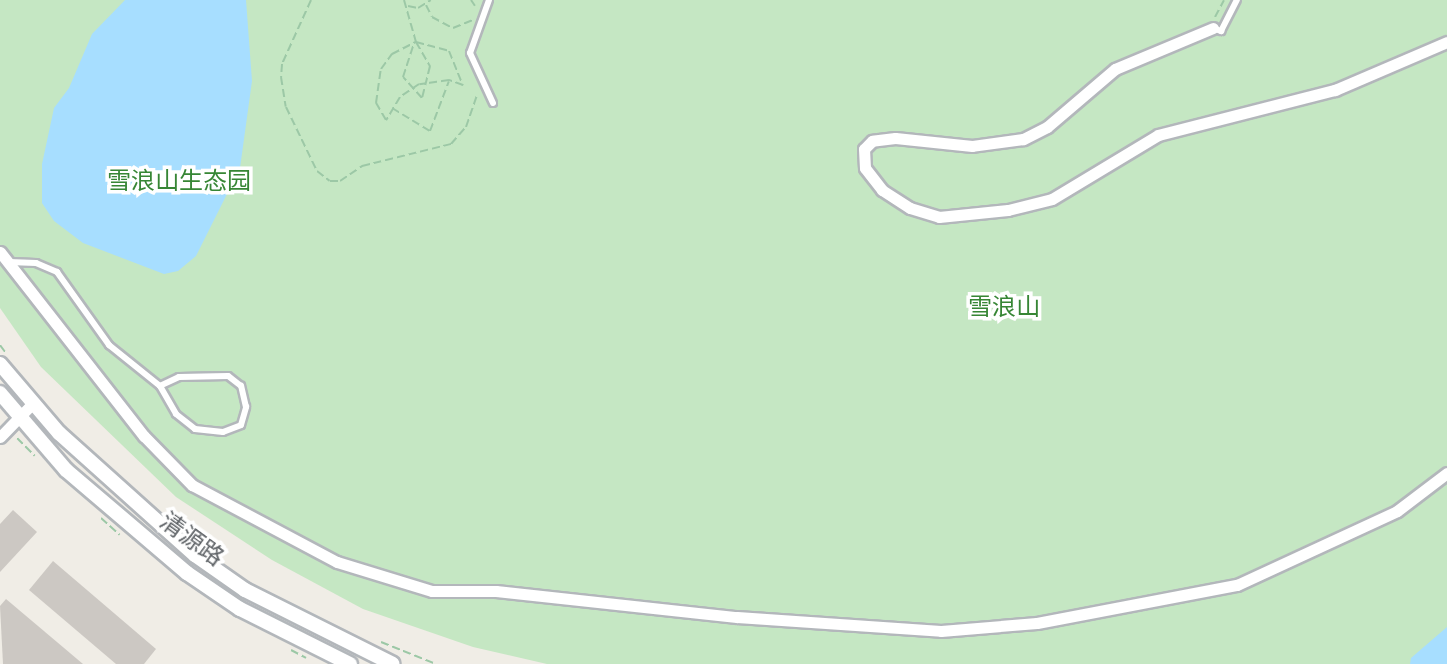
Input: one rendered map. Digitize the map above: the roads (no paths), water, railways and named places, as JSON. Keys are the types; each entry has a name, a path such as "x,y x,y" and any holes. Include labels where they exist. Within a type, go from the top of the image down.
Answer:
{"street":[{"path":"1214,23 1115,69 1047,127 1023,139 972,146 895,138 872,141 864,149 865,168 891,196 939,217 1008,210 1052,199 1158,135 1335,90 1447,42"},
{"path":"3,257 144,436 192,485 337,562 432,591 496,591 737,617 941,631 1037,623 1237,585 1397,511 1447,473"},
{"name":"清源路","path":"4,360 32,404 122,495 195,555 245,590 393,664"},
{"name":"清源路","path":"0,393 19,417 108,508 187,573 240,609 350,664"},
{"path":"0,437 32,404"}],"lane":[{"path":"489,0 470,53 493,103"},
{"path":"1214,23 1221,31 1237,0"},
{"path":"3,257 36,263 57,272 109,345 160,386 176,414 195,429 223,432 241,425 246,407 241,386 228,376 179,377 160,386"}],"water":[{"path":"125,0 246,0 252,81 240,168 196,256 178,271 164,274 83,243 54,221 42,203 42,164 54,108 69,88 92,34"},
{"path":"1447,627 1447,664 1410,664 1411,658"}],"park label":[{"name":"雪浪山生态园","path":"179,181"},
{"name":"雪浪山","path":"1004,307"}]}
